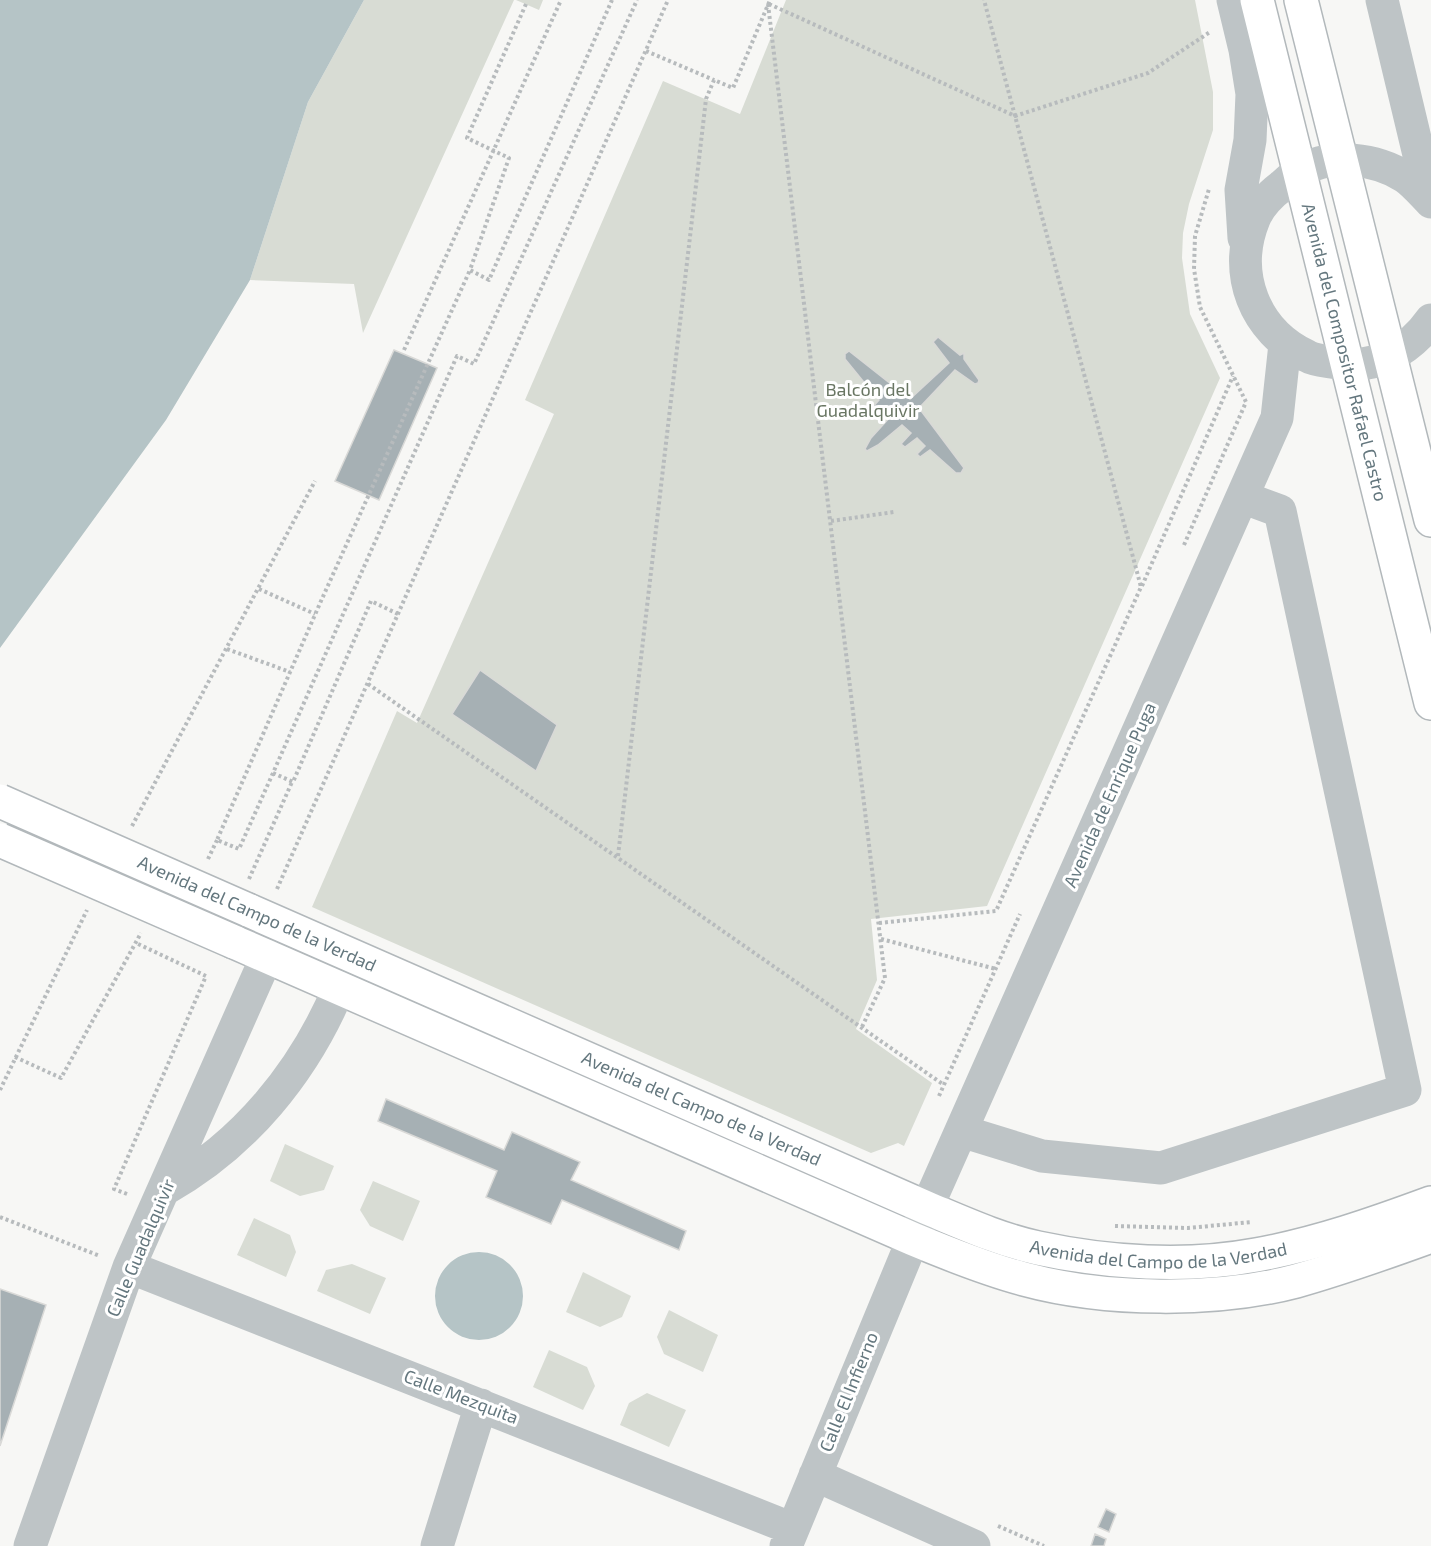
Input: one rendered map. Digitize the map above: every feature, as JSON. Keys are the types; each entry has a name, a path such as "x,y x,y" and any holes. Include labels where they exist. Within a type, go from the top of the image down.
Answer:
{"main road":[{"name":"Avenida del Compositor Rafael Castro","path":"1257,0 1431,703"},
{"path":"1301,0 1431,519"},
{"name":"Avenida del Campo de la Verdad","path":"0,801 927,1208 978,1229 1036,1248 1088,1257 1138,1261 1199,1262 1255,1256 1314,1243 1431,1203"},
{"name":"Avenida del Campo de la Verdad","path":"0,840 913,1239 1026,1280 1092,1292 1160,1297 1227,1293 1294,1281 1368,1259 1431,1236"}],"street":[{"path":"1233,0 1245,50 1252,94 1250,140 1241,190 1247,286 1261,318 1285,344 1309,358 1347,365 1365,364 1391,357 1421,335 1431,320"},
{"path":"1382,0 1431,201"},
{"path":"1245,252 1254,218 1266,198 1300,171 1310,166 1340,159 1374,163 1406,177 1431,201"},
{"name":"Avenida de Enrique Puga","path":"913,1239 1277,418 1285,344"},
{"path":"961,1131 1042,1155 1161,1168 1405,1090 1280,511 1242,496"},
{"name":"Calle Guadalquivir","path":"30,1546 129,1267 267,956"},
{"path":"165,1189 217,1156 265,1109 313,1042 339,988"},
{"name":"Calle El Infierno","path":"789,1538 913,1239"},
{"name":"Calle Mezquita","path":"129,1267 481,1405 789,1538"},
{"path":"437,1546 481,1405"},
{"path":"815,1475 967,1545"}],"path":[{"path":"404,350 561,0"},
{"path":"470,270 489,280 612,0"},
{"path":"218,838 217,840 239,849 457,356 474,364 637,0"},
{"path":"276,891 669,0"},
{"path":"984,0 1141,587"},
{"path":"646,51 734,88 769,2"},
{"path":"769,2 1015,116 1148,74 1216,28"},
{"path":"769,2 885,978 862,1028"},
{"path":"208,858 470,270 508,158 466,138 526,4"},
{"path":"618,856 706,99 714,80"},
{"path":"1182,549 1246,402 1200,307 1194,269 1195,236 1213,178"},
{"path":"879,923 996,911 1233,376"},
{"path":"133,824 315,481"},
{"path":"831,521 894,512"},
{"path":"259,589 315,614"},
{"path":"251,875 371,601 398,614"},
{"path":"226,649 290,672"},
{"path":"368,684 945,1085"},
{"path":"273,773 292,782"},
{"path":"936,1104 1024,904"},
{"path":"0,1090 86,913"},
{"path":"15,1057 61,1077 142,932"},
{"path":"881,939 996,969"},
{"path":"136,943 206,976"},
{"path":"118,1178 210,967"},
{"path":"0,1217 129,1267"},
{"path":"1110,1226 1188,1228 1253,1222"}],"green space":[{"path":"364,0 514,0 363,333 354,284 250,280 308,102"},
{"path":"516,0 543,0 539,10"},
{"name":"Balcón del Guadalquivir","path":"786,0 1195,0 1213,92 1213,130 1189,204 1183,233 1182,258 1190,314 1220,378 987,906 871,919 877,980 856,1029 932,1083 904,1146 898,1143 871,1153 312,907 397,711 417,723 554,414 525,400 663,81 740,114"},
{"path":"285,1144 334,1166 324,1190 300,1196 270,1181"},
{"path":"373,1181 420,1201 403,1241 370,1226 360,1210"},
{"path":"254,1218 290,1235 296,1252 286,1277 237,1255"},
{"path":"352,1264 386,1278 370,1314 317,1291 326,1270"},
{"path":"583,1272 631,1296 622,1317 600,1327 566,1312"},
{"path":"669,1310 718,1335 703,1372 664,1354 657,1337"},
{"path":"549,1350 587,1367 595,1386 583,1410 533,1387"},
{"path":"647,1393 686,1410 669,1447 620,1425 629,1403"}],"shaded area":[{"path":"0,0 364,0 308,102 250,280 166,420 0,648"},
{"path":"479,1252 496,1255 510,1265 520,1279 523,1296 520,1313 510,1327 496,1337 479,1340 462,1337 448,1327 438,1313 435,1296 438,1279 448,1265 462,1255"}],"building":[{"path":"938,337 960,355 964,353 964,359 979,380 975,384 955,370 919,408 964,468 961,473 956,473 930,450 920,457 917,454 925,446 917,438 905,447 901,444 911,433 902,425 867,451 865,449 871,438 891,416 884,406 874,415 870,410 879,400 872,392 864,399 860,394 867,386 845,359 845,354 849,351 910,399 949,363 933,342"},
{"path":"394,350 437,368 379,500 335,481"},
{"path":"480,670 557,725 536,771 452,714"},
{"path":"386,1099 504,1150 512,1132 580,1162 571,1180 686,1231 679,1250 562,1200 551,1224 486,1197 497,1171 378,1121"},
{"path":"0,1289 46,1305 0,1446"},
{"path":"1106,1509 1116,1514 1109,1532 1098,1527"},
{"path":"1095,1534 1106,1539 1104,1546 1091,1546"}]}
